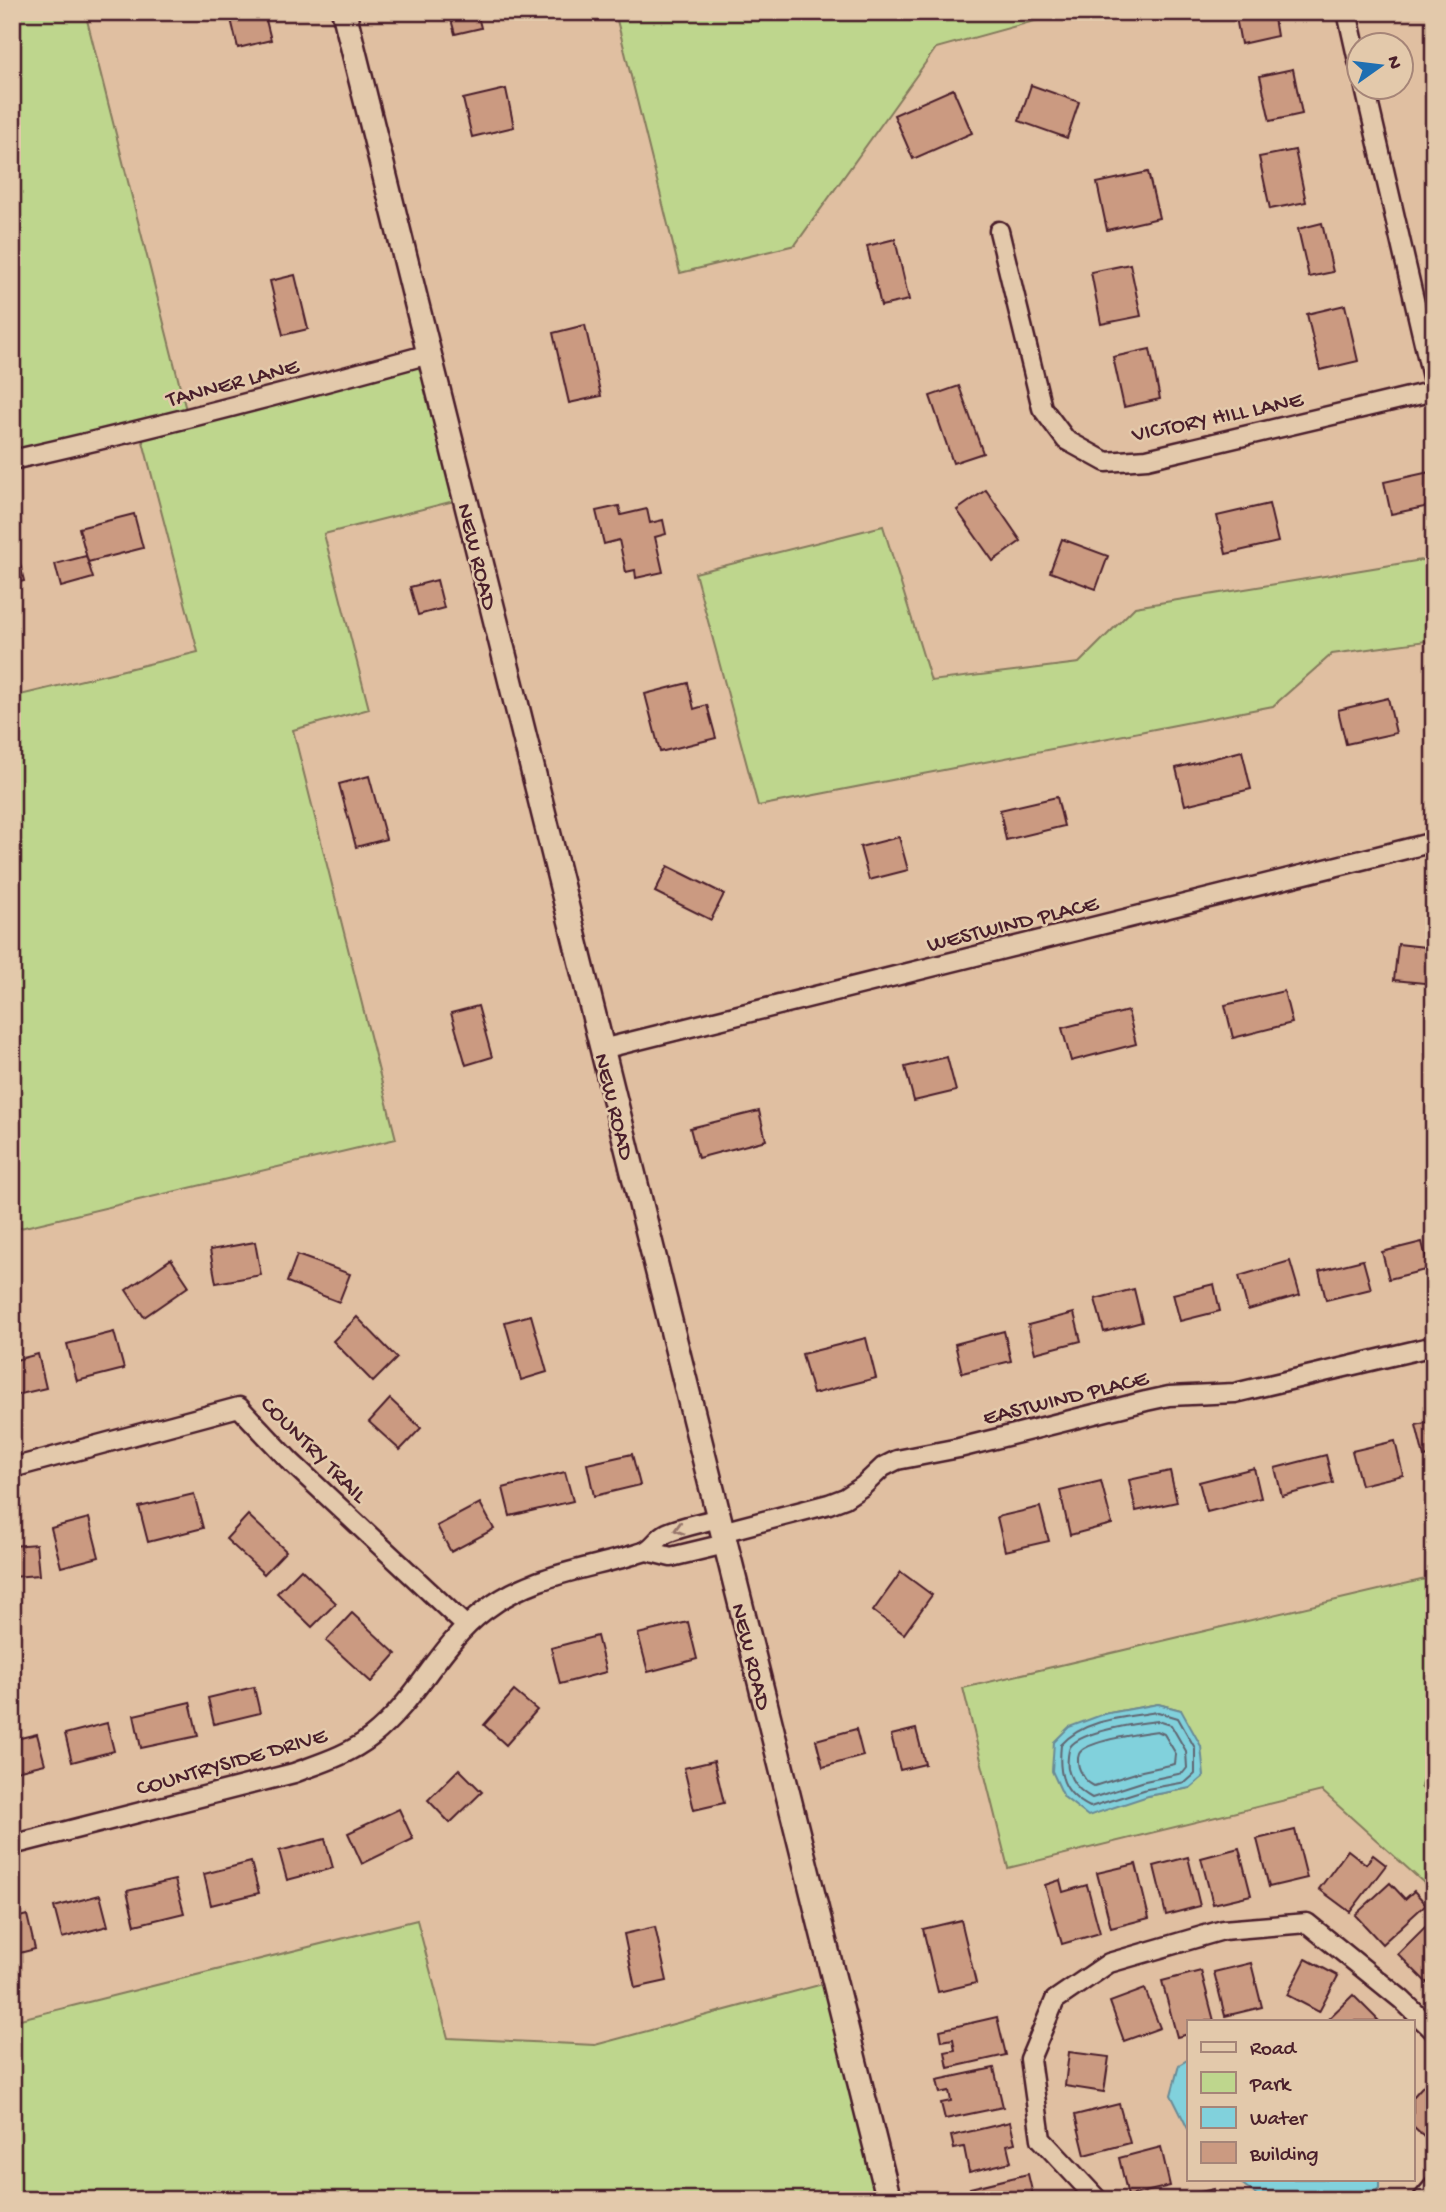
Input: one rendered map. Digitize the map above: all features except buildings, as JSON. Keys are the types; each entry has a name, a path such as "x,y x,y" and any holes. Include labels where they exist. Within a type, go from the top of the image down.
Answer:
{"street":[{"name":"NEW ROAD","path":"344,12 889,2200"},
{"path":"1347,12 1352,32"},
{"path":"1368,102 1434,388"},
{"name":"VICTORY HILL LANE","path":"999,231 1042,408 1066,440 1106,462 1147,459 1434,388"},
{"name":"TANNER LANE","path":"12,460 282,394 429,354"},
{"name":"WESTWIND PLACE","path":"602,1049 1434,842"},
{"name":"EASTWIND PLACE","path":"722,1531 845,1498 863,1486 883,1466 897,1460 959,1448 1169,1396 1235,1393 1434,1346"},
{"name":"COUNTRY TRAIL","path":"12,1468 239,1407 290,1461 466,1626"},
{"name":"COUNTRYSIDE DRIVE","path":"646,1551 665,1533 722,1531"},
{"name":"COUNTRYSIDE DRIVE","path":"12,1845 294,1773 330,1760 355,1748 373,1735 466,1626 485,1610 524,1587 551,1576 646,1551 671,1557 722,1531"},
{"path":"1098,2200 1041,2139 1030,2059 1055,2000 1109,1963 1223,1930 1307,1923 1402,2000 1434,2031"},
{"path":"1422,2200 1434,2186"}],"green space":[{"path":"12,12 85,12 188,418 429,354 466,498 324,534 369,709 293,730 396,1139 12,1230 12,697 198,652 140,430 12,460"},
{"path":"615,12 1067,12 936,48 795,245 680,273"},
{"path":"883,526 931,681 1079,663 1135,607 1434,558 1434,640 1332,654 1273,706 758,806 695,573"},
{"path":"1434,1577 1434,1729 1421,1787 1434,1801 1434,1892 1322,1791 1008,1868 963,1688","holes":["1158,1704 1181,1710 1190,1788 1148,1796 1104,1714"]},
{"path":"417,1920 448,2038 595,2045 834,1981 889,2200 12,2200 12,2021"}],"water":[{"path":"1158,1704 1181,1710 1201,1746 1204,1776 1190,1788 1148,1796 1088,1816 1064,1797 1052,1771 1054,1742 1069,1727 1104,1714"},
{"path":"1187,2060 1187,2127 1171,2095 1179,2065"},
{"path":"1237,2180 1379,2180 1379,2188 1366,2200 1263,2200"}]}
